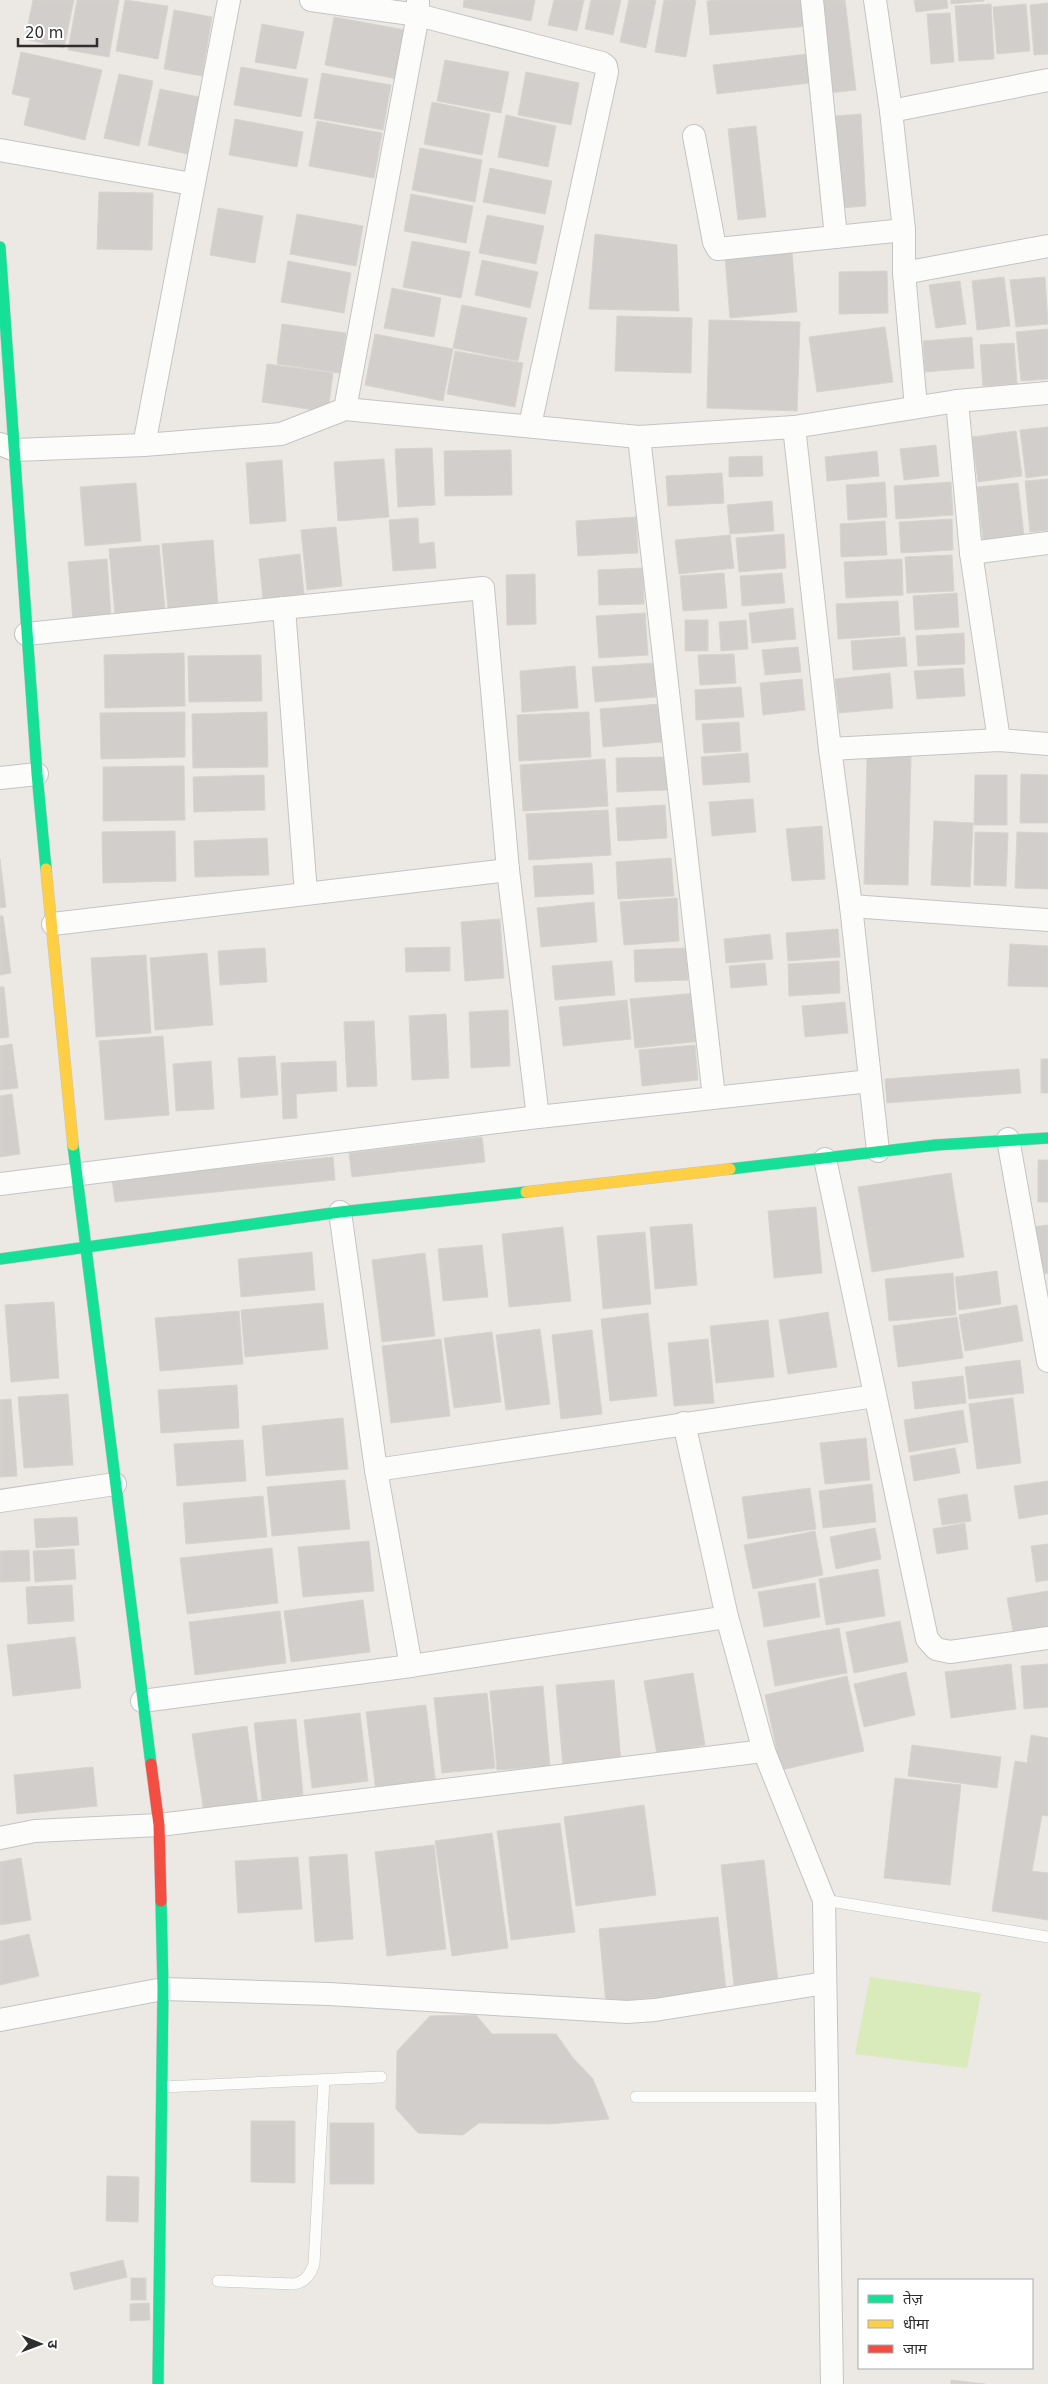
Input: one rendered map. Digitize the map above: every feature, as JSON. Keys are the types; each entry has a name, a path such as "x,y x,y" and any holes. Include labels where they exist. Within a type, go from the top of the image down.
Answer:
{"street":[{"path":"144,445 192,184 229,0"},
{"path":"311,0 418,7 602,63 606,66 607,72 530,425"},
{"path":"812,0 836,237"},
{"path":"875,0 891,111 904,230 904,273 916,407"},
{"path":"345,409 418,7"},
{"path":"891,111 1048,80"},
{"path":"694,136 714,242 718,249 904,230"},
{"path":"0,150 192,184"},
{"path":"904,273 1048,246"},
{"path":"0,247 7,447 76,1174 87,1246 115,1484 159,1825 163,2087 158,2384"},
{"path":"7,447 144,445 281,434 345,409 530,425 639,437 794,426 957,401 1048,393"},
{"path":"957,401 972,553 999,740"},
{"path":"794,426 830,749 852,906 878,1150"},
{"path":"639,437 714,1097"},
{"path":"972,553 1048,543"},
{"path":"26,634 483,588 508,870 538,1117"},
{"path":"284,608 306,893"},
{"path":"830,749 999,740 1048,744"},
{"path":"0,778 37,774"},
{"path":"53,924 508,870"},
{"path":"852,906 1048,920"},
{"path":"0,1184 538,1117 870,1081"},
{"path":"0,1258 340,1212 825,1159 878,1150 1008,1139 1048,1138"},
{"path":"1008,1139 1048,1361"},
{"path":"825,1159 927,1639 936,1649 950,1652 1048,1638"},
{"path":"340,1212 376,1470 412,1666"},
{"path":"376,1470 874,1396"},
{"path":"684,1423 727,1617 764,1752 824,1900 832,2384"},
{"path":"0,1501 115,1484"},
{"path":"142,1701 412,1666 727,1617"},
{"path":"0,1838 35,1831 159,1825 764,1752"},
{"path":"0,2020 163,1989 329,1994 628,2012 655,2010 825,1983"}],"lane":[{"path":"824,1900 1048,1937"},
{"path":"163,2087 381,2077"},
{"path":"218,2281 294,2284 303,2282 311,2274 314,2264 324,2080"},
{"path":"636,2096 827,2097"}],"green space":[{"path":"870,1977 981,1993 967,2068 855,2054"}],"building":[{"path":"33,0 74,0 64,48 25,39"},
{"path":"77,0 119,0 109,57 68,50"},
{"path":"125,0 168,6 158,59 116,51"},
{"path":"464,0 535,0 531,21 463,7"},
{"path":"554,0 584,0 577,31 548,25"},
{"path":"591,0 621,0 613,35 585,29"},
{"path":"629,0 656,0 646,48 620,42"},
{"path":"664,0 696,0 686,57 655,52"},
{"path":"807,0 809,26 710,35 707,1"},
{"path":"818,0 845,0 856,90 829,93"},
{"path":"914,0 947,0 948,8 916,12"},
{"path":"951,0 984,0 984,1 951,4"},
{"path":"1048,3 1048,54 1034,55 1030,5"},
{"path":"991,4 994,59 959,61 955,6"},
{"path":"1026,4 1030,51 997,54 993,7"},
{"path":"174,10 212,17 202,76 164,69"},
{"path":"950,13 954,62 931,64 927,14"},
{"path":"334,17 405,30 397,79 325,65"},
{"path":"262,24 304,32 296,69 255,62"},
{"path":"21,52 102,70 85,140 24,125 30,98 12,94"},
{"path":"807,54 810,83 717,94 713,65"},
{"path":"445,60 509,72 501,113 437,101"},
{"path":"241,67 308,79 301,117 234,105"},
{"path":"526,72 579,83 571,125 518,115"},
{"path":"322,73 391,85 383,130 314,118"},
{"path":"119,74 153,81 139,146 104,138"},
{"path":"160,89 199,97 187,154 148,145"},
{"path":"432,102 490,114 482,155 424,144"},
{"path":"861,114 866,206 840,208 835,116"},
{"path":"506,115 556,126 548,167 498,157"},
{"path":"235,119 303,132 297,167 229,155"},
{"path":"317,121 382,133 374,178 309,166"},
{"path":"756,126 766,217 738,220 728,129"},
{"path":"420,148 482,160 475,202 412,190"},
{"path":"490,168 552,181 545,214 483,202"},
{"path":"99,192 153,193 152,250 97,249"},
{"path":"411,194 473,206 466,243 404,231"},
{"path":"218,208 263,216 255,263 210,255"},
{"path":"297,214 363,226 356,266 290,254"},
{"path":"487,215 544,226 536,264 479,253"},
{"path":"595,234 677,245 679,311 589,309"},
{"path":"412,241 470,252 461,298 403,287"},
{"path":"792,252 797,312 730,318 725,257"},
{"path":"482,260 538,272 530,308 475,295"},
{"path":"288,261 351,273 344,313 281,302"},
{"path":"887,271 888,313 839,314 839,272"},
{"path":"1004,277 1010,326 977,330 972,281"},
{"path":"1045,277 1048,324 1016,327 1010,280"},
{"path":"960,281 966,324 936,328 929,285"},
{"path":"392,288 441,298 434,337 384,328"},
{"path":"462,305 527,318 518,361 453,348"},
{"path":"617,316 692,318 691,373 615,371"},
{"path":"709,320 800,322 797,411 707,408"},
{"path":"282,324 346,333 340,373 277,364"},
{"path":"885,327 893,382 817,392 809,337"},
{"path":"1048,329 1048,379 1021,381 1016,332"},
{"path":"375,334 453,349 443,401 365,385"},
{"path":"972,337 974,368 925,372 923,341"},
{"path":"1014,343 1017,384 983,386 980,345"},
{"path":"455,351 523,363 515,407 447,394"},
{"path":"267,364 333,373 328,412 262,402"},
{"path":"1048,427 1048,475 1026,478 1020,430"},
{"path":"1016,431 1022,476 978,482 972,437"},
{"path":"936,445 939,476 904,480 900,449"},
{"path":"432,448 435,505 398,507 395,449"},
{"path":"511,450 512,495 445,496 444,451"},
{"path":"877,451 879,476 827,481 825,457"},
{"path":"762,456 763,476 729,477 729,457"},
{"path":"384,459 389,517 338,521 334,462"},
{"path":"282,460 286,521 250,524 246,463"},
{"path":"722,473 724,503 668,506 666,476"},
{"path":"1048,479 1048,530 1030,532 1025,481"},
{"path":"885,482 887,517 848,520 846,485"},
{"path":"951,482 953,515 896,519 894,486"},
{"path":"136,483 141,541 85,546 80,487"},
{"path":"1018,483 1024,536 983,540 977,487"},
{"path":"772,501 774,531 730,534 727,505"},
{"path":"636,517 638,553 578,556 576,521"},
{"path":"418,518 419,544 434,542 436,568 393,571 389,520"},
{"path":"952,519 953,550 901,553 899,522"},
{"path":"885,521 887,555 841,557 840,524"},
{"path":"336,527 342,586 307,590 301,530"},
{"path":"784,534 786,568 739,572 736,538"},
{"path":"730,535 734,568 679,574 675,540"},
{"path":"213,540 218,605 168,609 162,544"},
{"path":"159,545 165,610 115,614 109,549"},
{"path":"300,554 304,594 263,599 259,559"},
{"path":"952,555 954,591 907,593 905,557"},
{"path":"107,559 111,617 73,620 68,562"},
{"path":"902,559 903,595 846,598 844,562"},
{"path":"643,568 644,604 599,605 598,570"},
{"path":"724,573 727,608 683,611 680,576"},
{"path":"782,573 785,603 742,606 740,576"},
{"path":"535,574 536,624 507,625 506,575"},
{"path":"957,593 959,627 915,630 913,596"},
{"path":"898,601 900,635 838,639 836,604"},
{"path":"793,608 796,639 752,643 749,613"},
{"path":"645,613 648,655 599,658 596,616"},
{"path":"685,620 708,620 708,651 685,651"},
{"path":"746,620 748,649 721,651 719,622"},
{"path":"964,633 965,664 918,666 916,636"},
{"path":"905,637 907,666 853,670 851,641"},
{"path":"798,647 801,672 765,675 762,650"},
{"path":"184,653 185,706 105,708 104,655"},
{"path":"734,654 736,683 700,685 698,655"},
{"path":"261,655 262,701 189,702 188,656"},
{"path":"654,663 656,697 595,702 592,667"},
{"path":"575,666 578,708 522,712 520,671"},
{"path":"963,668 965,696 917,699 914,671"},
{"path":"890,673 893,708 839,713 835,679"},
{"path":"802,679 805,710 763,715 760,683"},
{"path":"741,687 744,717 696,720 695,690"},
{"path":"659,704 662,742 603,747 600,709"},
{"path":"185,712 185,757 101,759 100,713"},
{"path":"267,712 268,767 193,768 192,714"},
{"path":"589,712 591,757 519,761 517,715"},
{"path":"739,722 741,751 704,753 702,724"},
{"path":"748,753 750,782 703,785 701,757"},
{"path":"867,755 911,756 908,885 864,884"},
{"path":"666,757 667,790 617,792 616,758"},
{"path":"605,759 608,806 523,811 520,765"},
{"path":"184,766 185,820 103,821 103,767"},
{"path":"1021,774 1048,775 1048,823 1020,823"},
{"path":"264,775 265,810 194,812 193,777"},
{"path":"975,775 1007,775 1007,825 974,825"},
{"path":"753,799 756,832 712,836 709,802"},
{"path":"665,805 667,838 618,841 616,808"},
{"path":"608,810 611,855 529,860 526,814"},
{"path":"934,821 973,823 970,887 931,885"},
{"path":"822,826 825,879 792,881 786,829"},
{"path":"175,831 176,881 103,883 102,832"},
{"path":"975,832 1008,833 1006,886 974,885"},
{"path":"1017,832 1048,833 1048,889 1015,888"},
{"path":"267,838 269,875 195,877 194,841"},
{"path":"671,858 674,896 618,899 616,862"},
{"path":"0,859 6,907 0,908"},
{"path":"592,863 594,894 535,897 533,866"},
{"path":"677,898 679,941 624,945 620,902"},
{"path":"594,902 597,942 541,947 537,908"},
{"path":"0,916 3,916 11,973 0,975"},
{"path":"500,919 504,978 465,981 461,922"},
{"path":"838,929 840,957 788,961 786,933"},
{"path":"770,934 773,959 726,963 724,939"},
{"path":"1010,944 1048,946 1048,987 1008,986"},
{"path":"450,947 450,971 406,972 405,948"},
{"path":"265,948 267,982 220,985 218,951"},
{"path":"687,948 688,980 635,982 634,950"},
{"path":"207,953 213,1025 155,1030 150,958"},
{"path":"146,955 151,1033 96,1037 91,958"},
{"path":"612,961 615,995 555,1000 552,966"},
{"path":"839,961 840,993 789,996 788,964"},
{"path":"765,963 767,985 731,988 729,966"},
{"path":"0,987 4,987 9,1037 0,1038"},
{"path":"697,993 702,1041 635,1048 630,999"},
{"path":"627,1000 631,1039 563,1046 559,1007"},
{"path":"845,1002 848,1033 805,1037 802,1006"},
{"path":"508,1010 510,1066 471,1068 469,1012"},
{"path":"446,1014 449,1078 412,1080 409,1016"},
{"path":"374,1021 377,1086 347,1087 344,1022"},
{"path":"163,1036 169,1115 105,1120 99,1041"},
{"path":"12,1044 18,1088 0,1090 0,1046"},
{"path":"695,1045 698,1080 642,1086 639,1050"},
{"path":"275,1056 278,1095 241,1098 238,1058"},
{"path":"1041,1059 1048,1059 1048,1093 1041,1093"},
{"path":"211,1061 214,1109 176,1111 173,1064"},
{"path":"336,1061 337,1091 296,1094 297,1118 283,1119 281,1063"},
{"path":"1019,1069 1021,1093 887,1103 885,1079"},
{"path":"12,1094 20,1154 0,1157 0,1096"},
{"path":"482,1137 485,1162 352,1177 349,1153"},
{"path":"333,1157 335,1180 115,1202 112,1179"},
{"path":"1038,1160 1048,1160 1048,1202 1038,1202"},
{"path":"951,1173 964,1257 872,1272 858,1187"},
{"path":"816,1207 822,1273 774,1278 768,1211"},
{"path":"692,1224 697,1285 655,1289 650,1227"},
{"path":"1048,1225 1048,1273 1039,1275 1031,1227"},
{"path":"563,1227 571,1301 509,1307 502,1234"},
{"path":"645,1232 651,1304 603,1309 597,1236"},
{"path":"482,1245 488,1297 443,1301 438,1249"},
{"path":"312,1252 315,1290 241,1297 238,1259"},
{"path":"425,1253 435,1336 382,1342 372,1260"},
{"path":"997,1271 1001,1304 959,1310 955,1277"},
{"path":"953,1273 956,1315 889,1321 885,1279"},
{"path":"54,1302 59,1378 11,1382 5,1305"},
{"path":"323,1303 328,1349 245,1357 241,1310"},
{"path":"1017,1305 1023,1341 965,1351 959,1315"},
{"path":"239,1311 243,1364 160,1371 155,1318"},
{"path":"828,1312 837,1367 788,1374 779,1320"},
{"path":"648,1313 657,1396 610,1401 601,1319"},
{"path":"957,1317 963,1358 898,1367 893,1326"},
{"path":"768,1320 774,1377 716,1383 710,1326"},
{"path":"540,1329 550,1404 506,1410 496,1335"},
{"path":"592,1330 602,1414 561,1419 552,1335"},
{"path":"492,1332 501,1402 454,1408 444,1338"},
{"path":"441,1339 450,1416 391,1423 382,1346"},
{"path":"708,1339 714,1403 674,1406 668,1343"},
{"path":"1020,1360 1024,1393 969,1399 965,1367"},
{"path":"963,1376 966,1403 915,1409 912,1382"},
{"path":"237,1385 239,1428 161,1433 158,1390"},
{"path":"68,1394 73,1465 24,1468 18,1397"},
{"path":"1013,1398 1021,1463 977,1469 969,1404"},
{"path":"11,1399 17,1476 0,1477 0,1400"},
{"path":"963,1410 968,1442 909,1452 904,1420"},
{"path":"343,1418 348,1469 266,1476 262,1426"},
{"path":"866,1438 870,1480 825,1484 820,1443"},
{"path":"243,1440 246,1481 177,1486 174,1444"},
{"path":"955,1448 960,1473 914,1481 910,1456"},
{"path":"345,1480 350,1529 272,1536 267,1487"},
{"path":"1048,1481 1048,1514 1019,1519 1014,1486"},
{"path":"872,1484 876,1522 823,1528 819,1491"},
{"path":"810,1488 816,1529 748,1539 742,1497"},
{"path":"967,1494 971,1521 942,1525 938,1499"},
{"path":"263,1496 267,1537 186,1544 183,1503"},
{"path":"77,1517 79,1545 36,1548 34,1519"},
{"path":"965,1523 968,1549 937,1554 933,1529"},
{"path":"875,1528 881,1559 836,1569 830,1537"},
{"path":"815,1531 823,1575 753,1589 744,1545"},
{"path":"369,1541 374,1591 303,1597 298,1547"},
{"path":"1048,1544 1048,1580 1036,1582 1031,1546"},
{"path":"272,1548 278,1603 187,1614 180,1558"},
{"path":"74,1549 76,1579 35,1582 33,1551"},
{"path":"29,1550 30,1581 0,1582 0,1551"},
{"path":"878,1569 885,1616 826,1625 819,1579"},
{"path":"815,1583 820,1617 764,1627 758,1592"},
{"path":"72,1585 74,1621 28,1624 26,1587"},
{"path":"1048,1591 1048,1631 1014,1637 1007,1598"},
{"path":"363,1600 370,1652 291,1662 284,1611"},
{"path":"280,1611 286,1663 195,1675 189,1622"},
{"path":"900,1621 908,1662 854,1673 846,1632"},
{"path":"839,1628 847,1673 775,1686 767,1641"},
{"path":"75,1637 81,1688 13,1696 7,1645"},
{"path":"1011,1664 1016,1709 951,1718 945,1672"},
{"path":"1048,1664 1048,1707 1024,1709 1021,1666"},
{"path":"906,1672 915,1715 864,1727 854,1684"},
{"path":"693,1673 705,1745 657,1754 644,1681"},
{"path":"847,1676 864,1751 781,1770 765,1695"},
{"path":"614,1680 621,1762 563,1767 556,1685"},
{"path":"543,1686 550,1766 497,1770 490,1691"},
{"path":"487,1693 495,1768 442,1773 434,1698"},
{"path":"426,1705 436,1785 376,1792 366,1712"},
{"path":"360,1713 368,1781 312,1788 304,1720"},
{"path":"296,1719 303,1795 262,1800 254,1723"},
{"path":"247,1726 258,1805 204,1813 192,1734"},
{"path":"1031,1735 1048,1738 1048,1816 1042,1815 1032,1871 1048,1873 1048,1920 992,1911 1015,1761 1027,1763"},
{"path":"912,1745 1001,1757 997,1788 908,1776"},
{"path":"93,1767 97,1806 17,1814 14,1775"},
{"path":"895,1778 961,1785 950,1885 884,1878"},
{"path":"644,1805 656,1895 576,1906 564,1817"},
{"path":"560,1823 575,1932 511,1940 497,1831"},
{"path":"492,1833 508,1948 452,1956 435,1841"},
{"path":"434,1845 446,1949 387,1956 375,1852"},
{"path":"347,1854 353,1939 315,1942 309,1857"},
{"path":"298,1857 302,1909 238,1913 235,1861"},
{"path":"21,1858 31,1920 0,1925 0,1862"},
{"path":"764,1860 778,1981 734,1985 721,1865"},
{"path":"718,1917 726,1990 606,2003 599,1929"},
{"path":"29,1934 39,1976 0,1985 0,1941"},
{"path":"476,2015 492,2034 556,2034 573,2058 593,2079 609,2119 549,2124 479,2123 463,2135 418,2133 396,2109 397,2051 430,2016"},
{"path":"251,2121 295,2121 295,2183 251,2182"},
{"path":"330,2123 374,2123 374,2184 330,2184"},
{"path":"107,2176 139,2177 138,2222 106,2221"},
{"path":"123,2260 127,2277 74,2290 70,2273"},
{"path":"131,2278 146,2278 146,2300 131,2300"},
{"path":"149,2303 150,2320 130,2321 130,2304"},
{"path":"951,2380 985,2384 951,2384"}],"traffic: fast":[{"path":"0,247 37,774 46,869"},
{"path":"730,1169 936,1145 1048,1138"},
{"path":"73,1145 151,1764"},
{"path":"0,1259 340,1212 526,1192"},
{"path":"158,2384 163,1989 161,1901"}],"traffic: slow":[{"path":"46,869 73,1145"},
{"path":"526,1192 730,1169"}],"traffic: jam":[{"path":"151,1764 159,1825 161,1901"}]}
